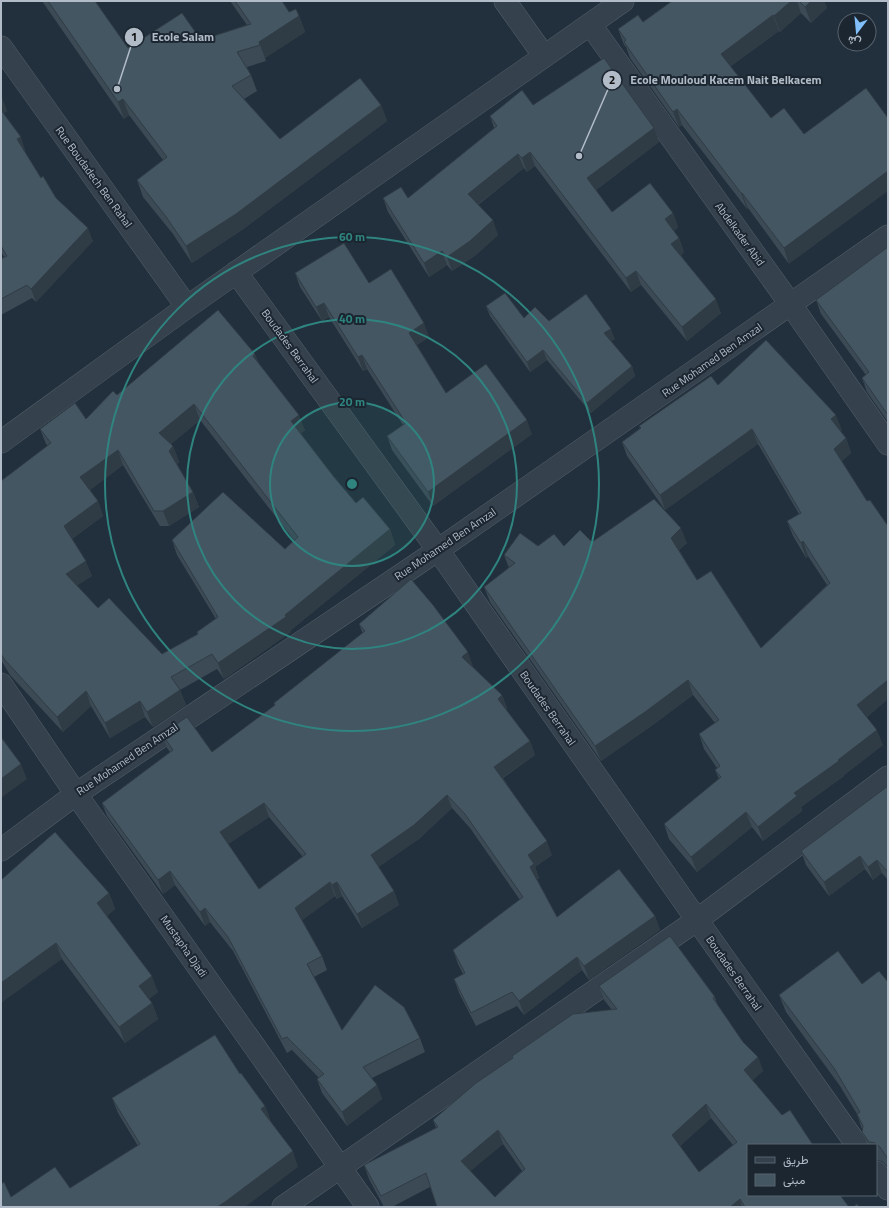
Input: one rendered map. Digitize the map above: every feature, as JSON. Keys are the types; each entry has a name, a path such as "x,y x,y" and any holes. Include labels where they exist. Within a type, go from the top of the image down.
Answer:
{"street":[{"path":"506,1 544,56"},
{"path":"1,442 236,272 623,1"},
{"name":"Abdelkader Abid","path":"590,24 791,305 888,444"},
{"name":"Rue Boudadech Ben Rahal","path":"1,47 187,307"},
{"name":"Rue Mohamed Ben Amzal","path":"1,850 76,794 438,550 888,236"},
{"name":"Boudades Berrahal","path":"236,272 438,550 697,920 856,1144"},
{"name":"Mustapha Djadi","path":"1,684 76,794 368,1207"},
{"path":"283,1207 697,920 888,778"},
{"path":"877,1173 888,1189"}],"building":[{"path":"48,1 95,1 128,48 182,13 201,40 251,24 235,1 282,1 289,12 296,9 299,16 259,42 260,45 237,52 251,75 232,86 280,139 360,78 381,105 236,214 186,246 167,218 137,180 167,157 123,99 118,102"},
{"path":"672,1 791,1 774,16 773,15 721,54 771,118 784,108 804,134 866,88 888,118 888,171 784,248 677,109 673,112 624,42 626,40 618,29 638,15 643,22"},
{"path":"799,1 811,1 805,7"},
{"path":"604,58 654,128 587,178 612,212 650,183 673,213 665,219 679,238 671,244 716,299 682,327 636,271 626,278 530,152 522,158 518,154 468,194 493,220 470,241 447,257 442,251 424,263 383,198 401,187 408,198 497,126 490,116 522,90 533,105"},
{"path":"1,110 21,137 17,139 41,178 43,176 56,198 88,228 31,289 27,285 1,299 1,259 7,256 1,246"},
{"path":"344,243 369,283 391,269 424,323 409,333 446,393 486,364 527,420 428,492 387,436 406,423 362,355 358,357 324,303 316,307 295,273"},
{"path":"888,247 888,415 862,378 869,372 816,300"},
{"path":"505,293 524,318 535,307 549,321 586,294 611,329 604,333 632,366 587,403 543,350 527,362 486,306"},
{"path":"218,310 255,354 253,356 299,415 291,421 334,477 356,503 363,497 390,529 285,615 286,617 218,663 212,654 171,677 180,690 147,712 140,701 105,723 86,691 57,717 1,654 1,481 51,443 40,429 75,403 86,419 113,391 117,395","holes":["194,404 298,537 285,549 223,492 172,540 218,617 197,632 198,634 162,654 109,598 98,608 66,574 86,561 64,526 98,501 80,477 118,450 154,511 163,511 193,492 169,451 173,446 159,433"]},
{"path":"766,340 836,415 831,419 846,438 834,449 867,501 870,500 888,526 888,680 857,705 877,730 838,760 839,761 794,793 797,796 758,827 746,812 691,857 664,824 721,777 715,770 720,766 699,734 719,720 688,680 645,712 595,746 484,587 515,563 504,555 520,533 538,546 554,534 564,546 580,530 592,542 654,499 681,528 671,538 697,580 711,571 761,648 830,583 803,541 801,543 787,521 801,513 752,429 660,495 622,442 641,428 639,426 711,376 718,385"},
{"path":"411,579 433,605 468,652 462,657 502,695 498,699 530,741 494,767 547,841 528,855 534,864 530,867 557,917 619,869 655,916 584,966 577,957 519,1001 512,992 471,1013 454,979 465,973 453,950 523,897 465,814 447,795 414,825 371,855 394,891 357,914 337,882 332,885 330,882 295,908 322,956 307,964 342,1030 375,985 404,1007 420,1038 363,1067 377,1085 342,1112 317,1079 324,1074 287,1037 282,1039 228,937 205,908 200,912 170,871 158,880 102,803 173,750 162,734 187,717 212,752 275,705 274,703 365,631 359,624","holes":["264,803 306,854 259,889 220,832"]},
{"path":"1,737 21,764 1,779"},
{"path":"888,786 888,872 877,860 868,867 860,856 824,882 801,851"},
{"path":"55,832 109,893 97,903 152,976 139,986 152,1003 119,1027 56,943 1,983 1,880"},
{"path":"670,936 715,997 713,998 743,1042 758,1057 744,1070 782,1115 790,1110 812,1144 747,1144 747,1196 841,1196 849,1207 745,1207 740,1199 730,1207 437,1207 426,1173 381,1196 364,1165 438,1127 433,1120 476,1083 573,1014 617,1009 599,986","holes":["706,1104 737,1142 699,1172 672,1135","498,1130 525,1169 495,1197 461,1161"]},
{"path":"838,951 862,984 879,971 888,982 888,1159 880,1147 875,1143 869,1142 862,1132 863,1126 857,1114 860,1112 834,1068 779,995"},
{"path":"215,1035 240,1074 241,1073 265,1106 261,1109 293,1151 217,1207 1,1207 1,1184 4,1182 11,1197 55,1167 70,1188 140,1144 112,1098"}],"place":[{"name":"Ecole Salam","path":"117,89"},
{"name":"Ecole Mouloud Kacem Nait Belkacem","path":"579,156"}]}
